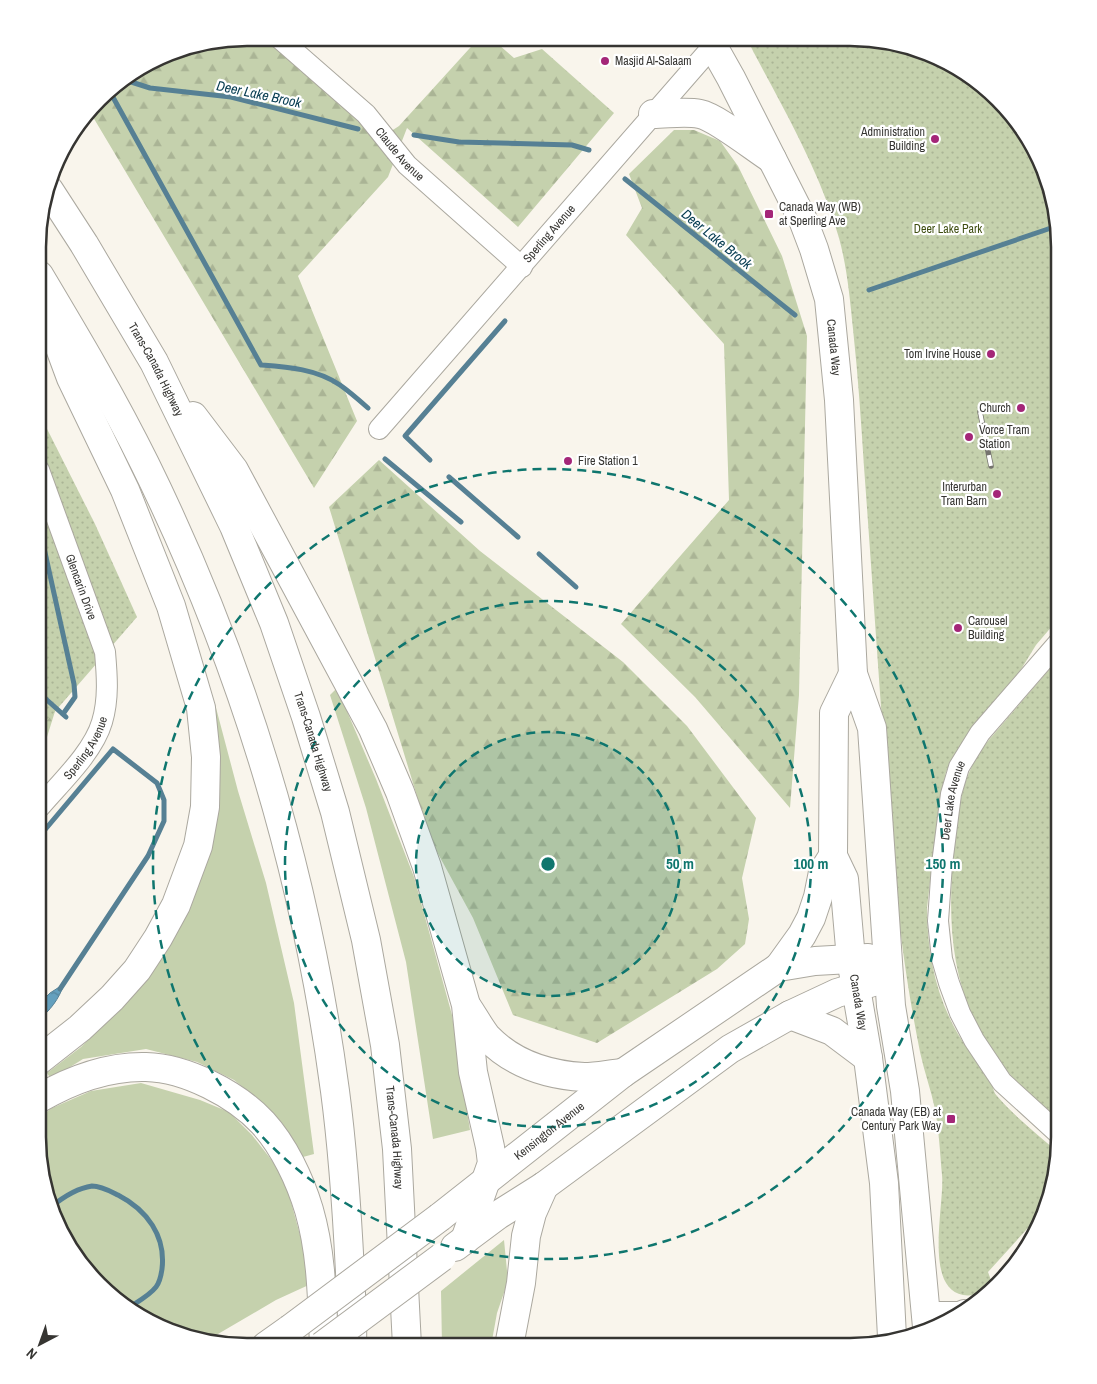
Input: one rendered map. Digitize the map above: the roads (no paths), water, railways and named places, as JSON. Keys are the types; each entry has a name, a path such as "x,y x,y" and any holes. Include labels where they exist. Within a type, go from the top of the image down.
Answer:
{"main road":[{"name":"Canada Way","path":"714,46 803,220 829,299 839,400 853,674 872,728 887,967 905,1091 927,1320"},
{"path":"653,114 702,114 773,160"},
{"name":"Trans-Canada Highway","path":"53,196 84,244 154,362 234,526 274,623 336,812 366,940 385,1044 397,1149 407,1338"},
{"path":"46,288 99,375 145,464 188,557 252,722 279,813 311,944 331,1058 342,1144 348,1214 352,1338"},
{"path":"46,309 71,378 125,490 171,606 201,708 206,757 204,807 198,846 176,906 158,938 136,970 112,998 80,1028 46,1055"},
{"path":"154,362 234,470 373,730 400,792 427,867 466,1005 473,1072 492,1163 465,1240"},
{"name":"Canada Way","path":"853,674 834,713 833,856 844,879 851,959 868,1058 884,1183 892,1333"},
{"path":"779,967 802,935 815,904 823,872 833,856"},
{"name":"Kensington Avenue","path":"277,1338 440,1217 622,1074 779,967 815,961 851,959 887,967"},
{"path":"334,1338 498,1215 544,1186 730,1049 790,1015 838,993 856,987 887,967"},
{"path":"466,1005 487,1036 518,1061 543,1071 562,1075 586,1077 622,1074"},
{"path":"790,1015 832,1031 868,1058"},
{"path":"46,1094 57,1088 95,1074 146,1067 182,1073 210,1085 237,1101 257,1118 282,1149 295,1174 309,1209 320,1263 323,1338"},
{"path":"511,1338 521,1283 527,1230 544,1186"}],"street":[{"name":"Claude Avenue","path":"288,46 366,114 407,165 522,267"},
{"name":"Sperling Avenue","path":"379,429 522,267 653,114 707,46"},
{"name":"Glencarin Drive","path":"46,490 104,652 107,678 105,708"},
{"name":"Deer Lake Avenue","path":"1051,651 980,733 959,767 951,794 942,864 938,921 942,958 949,983 960,1013 974,1040 1002,1082 1051,1127"},
{"name":"Sperling Avenue","path":"46,799 91,746 102,722 105,708"}],"water":[{"path":"64,984 60,995 46,1013 46,997"}],"waterway":[{"name":"Deer Lake Brook","path":"133,82 150,88 231,97 358,129"},
{"path":"113,98 261,365 292,368 322,375 340,385 368,408"},
{"name":"Deer Lake Brook","path":"414,135 459,142 572,145 589,150"},
{"name":"Deer Lake Brook","path":"625,179 795,315"},
{"name":"Deer Lake Brook","path":"869,290 1050,229"},
{"path":"430,460 405,436 505,321"},
{"path":"385,459 461,522"},
{"path":"449,477 518,537"},
{"path":"539,554 576,587"},
{"path":"46,557 74,684 75,697 63,714"},
{"path":"46,699 66,717"},
{"path":"46,829 113,749 157,783 164,800 164,821 148,856 60,989"},
{"path":"58,1202 76,1191 95,1186 118,1195 138,1208 146,1216 161,1246 162,1269 158,1283 153,1290 135,1304"}],"railway":[{"path":"980,412 991,466"}],"place":[{"name":"Masjid Al-Salaam","path":"605,61"},
{"name":"Administration Building","path":"935,139"},
{"name":"Canada Way (WB) at Sperling Ave","path":"769,214"},
{"name":"Tom Irvine House","path":"991,354"},
{"name":"Church","path":"1021,408"},
{"name":"Vorce Tram Station","path":"969,437"},
{"name":"Fire Station 1","path":"568,461"},
{"name":"Interurban Tram Barn","path":"997,494"},
{"name":"Carousel Building","path":"958,628"},
{"name":"Canada Way (EB) at Century Park Way","path":"951,1119"}],"park label":[{"name":"Deer Lake Park","path":"948,229"}]}
